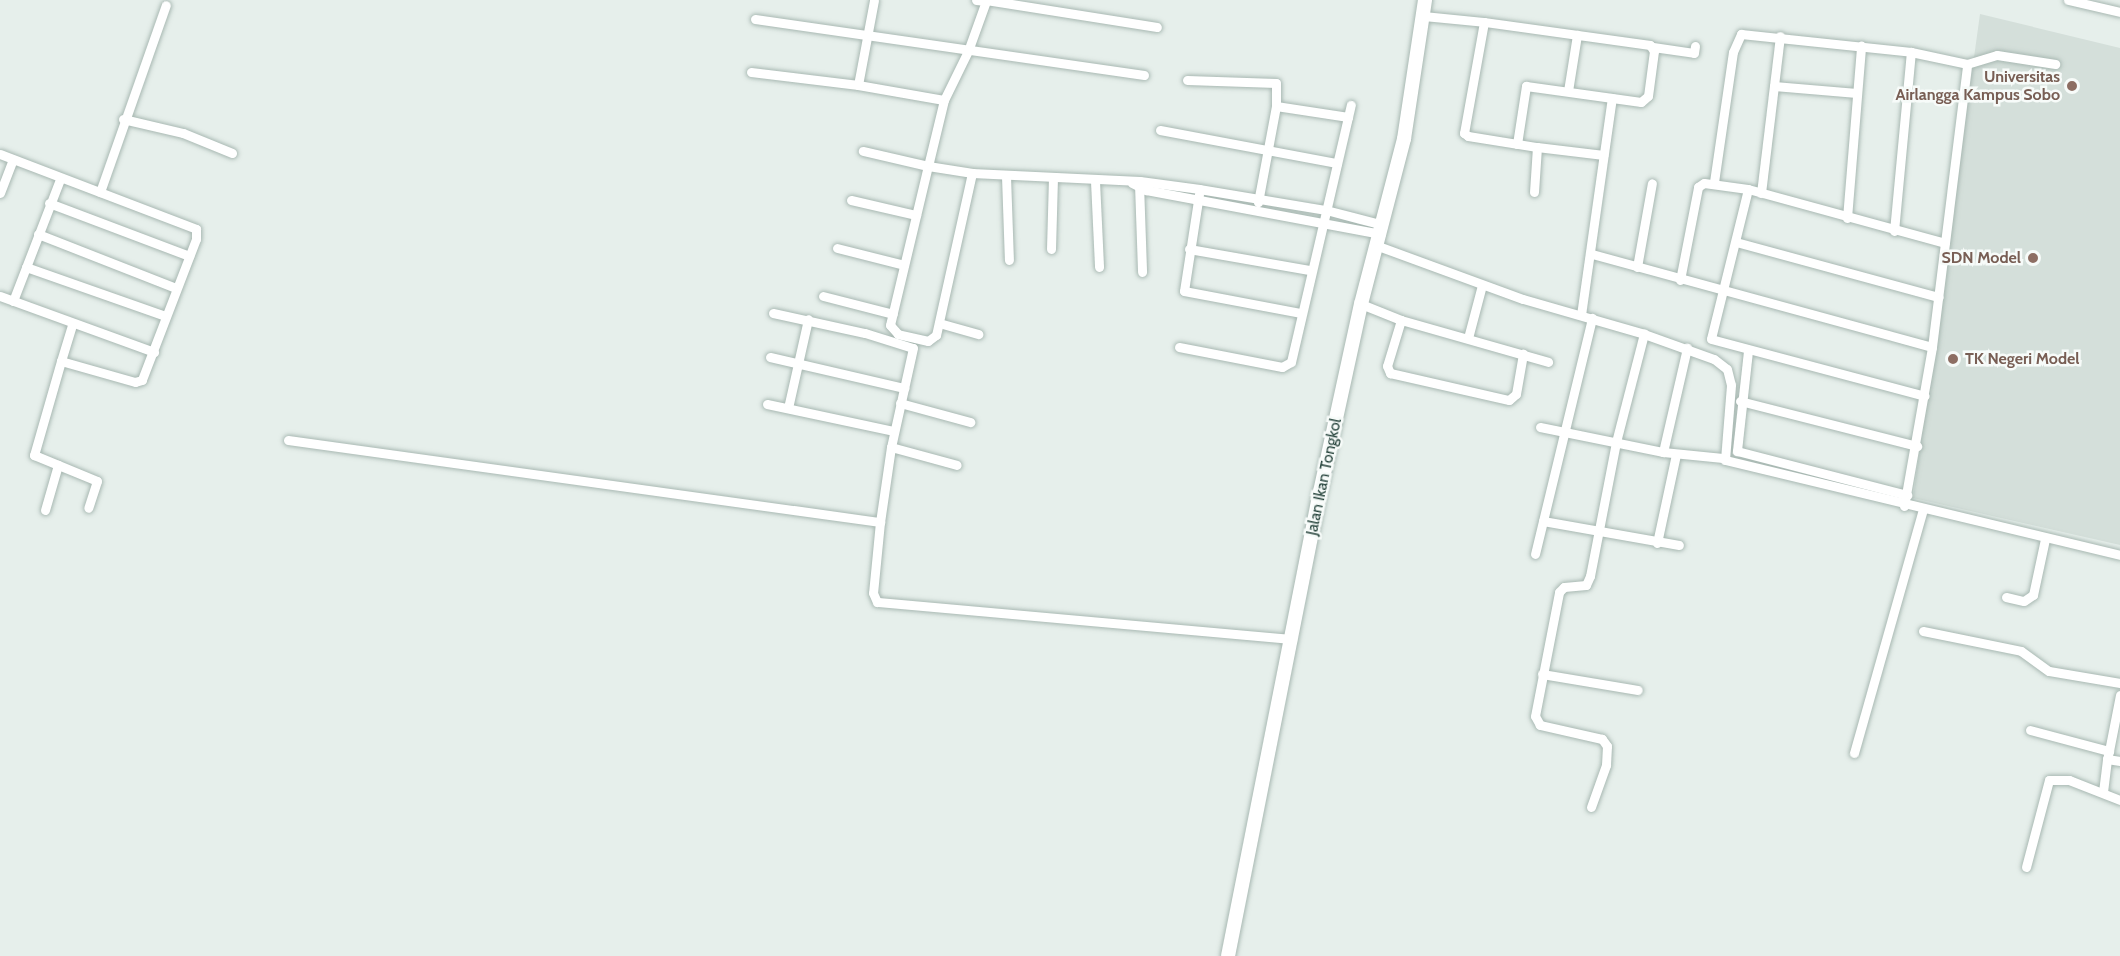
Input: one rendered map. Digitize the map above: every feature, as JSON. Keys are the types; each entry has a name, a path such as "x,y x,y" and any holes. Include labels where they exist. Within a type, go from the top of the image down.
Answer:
{"street":[{"path":"858,84 873,0"},
{"path":"972,173 939,323 933,339 916,339 892,331 893,314 904,265 944,100 968,51 982,0 1157,27"},
{"name":"Jalan Ikan Tongkol","path":"1228,956 1361,304 1404,139 1425,0"},
{"path":"2068,0 2120,12"},
{"path":"100,192 123,119 166,5"},
{"path":"1423,16 1484,22 1694,53 1695,46"},
{"path":"755,19 1144,75"},
{"path":"1484,22 1464,134 1517,144 1604,155"},
{"path":"1714,182 1736,38 1743,34 1780,36 1911,52 1967,64 1997,55 2055,64"},
{"path":"1568,91 1577,35"},
{"path":"1761,193 1780,36"},
{"path":"1847,218 1861,46"},
{"path":"1517,144 1524,88 1645,100 1653,47"},
{"path":"1894,231 1911,52"},
{"path":"1904,506 1925,396 1967,64"},
{"path":"751,72 858,84 944,100"},
{"path":"1187,80 1273,81 1277,86 1276,106 1266,149 1257,209"},
{"path":"1774,86 1857,93"},
{"path":"1581,315 1592,254 1612,98"},
{"path":"1179,347 1287,366 1351,105"},
{"path":"1276,106 1348,117"},
{"path":"123,119 183,133 232,153"},
{"path":"1161,130 1337,163"},
{"path":"1534,192 1537,147"},
{"path":"862,151 927,166 972,173 1136,183 1199,194 1257,209 1323,220 1380,235"},
{"path":"0,154 195,229 189,256 165,316 154,352 140,382 61,361"},
{"path":"0,193 13,159"},
{"path":"1006,176 1009,260"},
{"path":"1051,249 1053,178"},
{"path":"13,301 60,179"},
{"path":"1095,181 1099,267"},
{"path":"1680,280 1698,187 1714,182 1748,189 1894,231 1945,243"},
{"path":"1136,183 1142,272"},
{"path":"1637,267 1652,183"},
{"path":"1748,189 1711,339 1748,351 1925,396"},
{"path":"1199,194 1258,199 1326,210 1482,285 1687,348 1722,364 1730,377 1723,458"},
{"path":"1199,194 1183,281 1187,293 1300,313"},
{"path":"850,200 916,215"},
{"path":"49,203 189,256"},
{"path":"38,234 177,288"},
{"path":"1736,242 1939,297"},
{"path":"837,248 904,265"},
{"path":"1189,249 1309,270"},
{"path":"1592,254 1680,280 1932,346"},
{"path":"26,267 165,316"},
{"path":"1468,338 1482,285"},
{"path":"0,296 154,352"},
{"path":"823,296 893,314"},
{"path":"1361,304 1401,320 1548,362"},
{"path":"773,313 808,319 911,346 913,357 894,431 880,522 873,593 877,602 1292,639"},
{"path":"1535,555 1592,318"},
{"path":"788,408 808,319"},
{"path":"1401,320 1387,366 1390,373 1509,400 1516,394 1523,354"},
{"path":"939,323 978,334"},
{"path":"72,324 33,450 39,459 98,481 88,508"},
{"path":"1591,807 1606,765 1607,746 1602,739 1537,723 1542,674 1559,592 1564,587 1586,585 1616,442 1644,334"},
{"path":"1663,452 1687,348"},
{"path":"1748,351 1740,401 1737,450 1907,495"},
{"path":"770,357 904,388"},
{"path":"1740,401 1917,446"},
{"path":"900,403 970,422"},
{"path":"767,404 894,431"},
{"path":"1540,427 1663,452 1723,458 1904,506 2120,555"},
{"path":"288,440 880,522"},
{"path":"891,447 957,465"},
{"path":"1657,543 1676,454"},
{"path":"45,510 58,465"},
{"path":"1854,753 1923,509"},
{"path":"1543,521 1657,543 1679,545"},
{"path":"2006,597 2024,601 2032,595 2046,539"},
{"path":"1923,631 2021,651 2049,671 2120,683"},
{"path":"1542,674 1638,690"},
{"path":"2103,792 2120,695"},
{"path":"2030,730 2120,760"},
{"path":"2026,867 2049,780 2069,780 2120,800"}],"shaded area":[{"name":"SDN Model","path":"1980,14 2120,48 2120,545 1913,498"}],"place":[{"name":"Universitas Airlangga Kampus Sobo","path":"2072,86"},
{"name":"SDN Model","path":"2033,258"},
{"name":"TK Negeri Model","path":"1953,359"}]}
